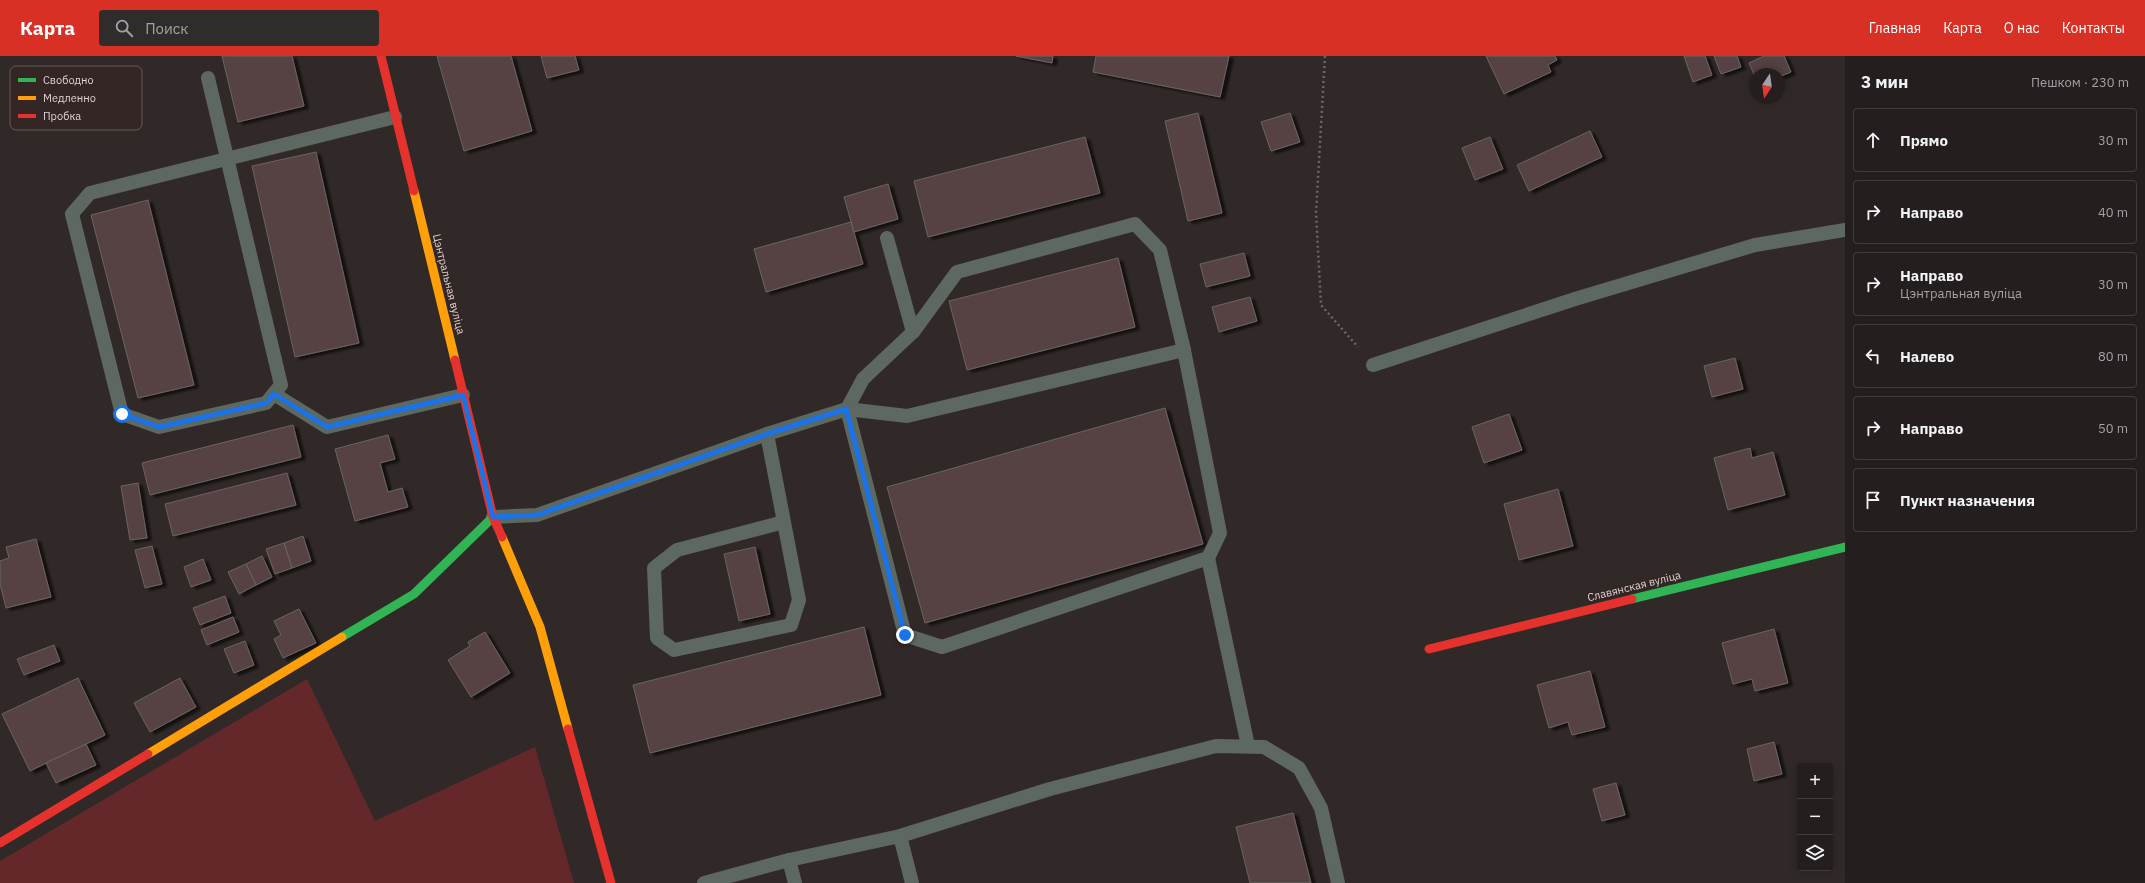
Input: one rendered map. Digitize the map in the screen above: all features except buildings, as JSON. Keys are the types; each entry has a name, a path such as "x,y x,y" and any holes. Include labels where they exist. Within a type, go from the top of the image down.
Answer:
{"street":[{"name":"Цэнтральная вуліца","path":"381,56 493,517 540,627 611,883"},
{"path":"0,843 414,594 493,517"},
{"name":"Славянская вуліца","path":"1429,649 1845,547"}],"lane":[{"path":"208,78 228,159 281,385 266,403 159,427 122,414 72,214 90,193 228,159 395,116"},
{"path":"1208,558 942,647 905,635 846,409 863,379 913,332 957,272 1135,224 1160,250 1184,350 1220,533 1208,558 1248,746"},
{"path":"1373,365 1575,299 1755,244 1845,230"},
{"path":"887,238 913,332"},
{"path":"493,517 537,515 767,434 846,409 907,416 1184,350"},
{"path":"274,394 327,427 463,395"},
{"path":"767,434 784,522 799,600 790,625 674,650 657,638 654,568 677,550 784,522"},
{"path":"704,883 789,860 900,836 1050,789 1216,746 1248,746 1264,747 1299,768 1321,808 1338,883"},
{"path":"900,836 912,883"},
{"path":"789,860 795,883"}],"path":[{"path":"1325,56 1316,213 1322,305 1373,365"}],"shaded area":[{"path":"307,679 375,821 535,747 574,883 0,883 0,861"}],"traffic: fast":[{"path":"342,637 414,594 493,517"},
{"path":"1632,599 1845,547"}],"traffic: slow":[{"path":"414,191 455,360"},
{"path":"502,537 540,627 568,729"},
{"path":"148,754 342,637"}],"traffic: jam":[{"path":"381,56 414,191"},
{"path":"455,360 493,517 502,537"},
{"path":"1429,649 1632,599"},
{"path":"568,729 611,883"},
{"path":"0,843 148,754"}],"route":[{"path":"122,414 159,427 266,403 274,394 327,427 463,395 493,517 537,515 767,434 846,409 905,635"}]}
